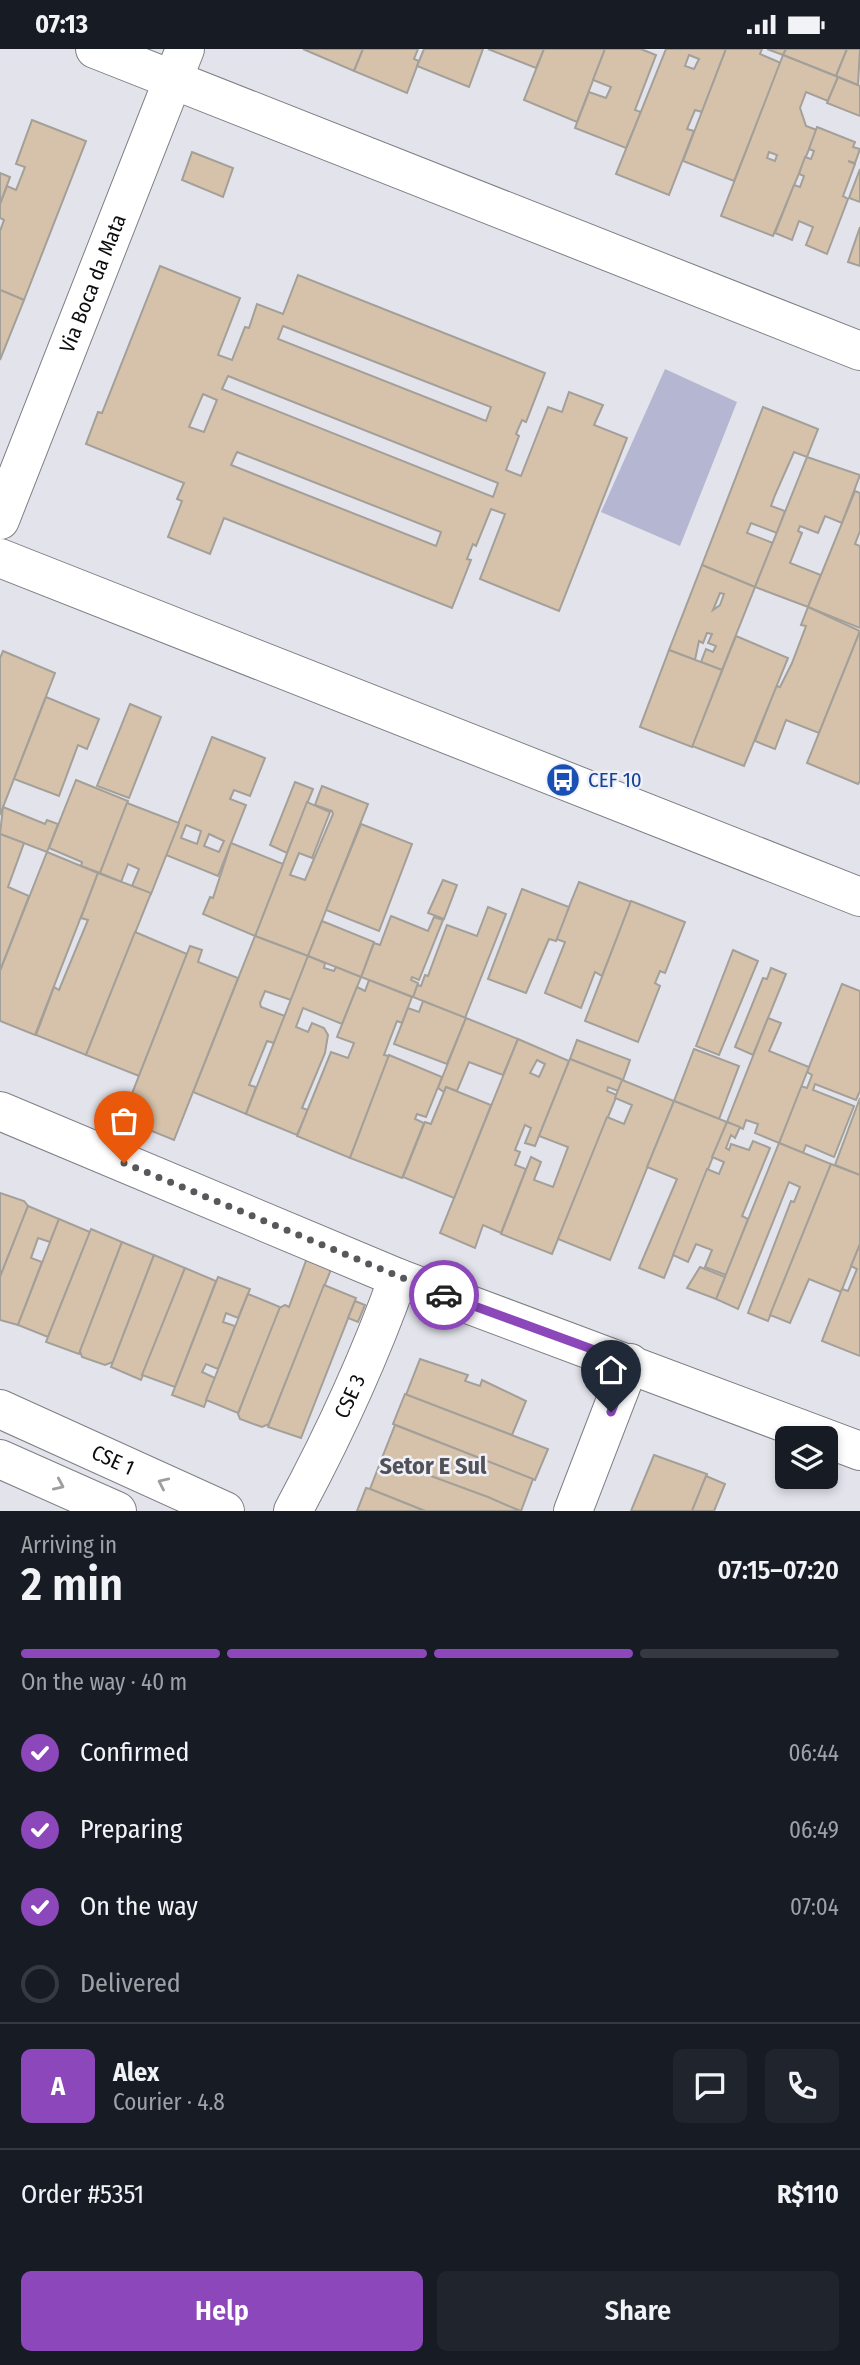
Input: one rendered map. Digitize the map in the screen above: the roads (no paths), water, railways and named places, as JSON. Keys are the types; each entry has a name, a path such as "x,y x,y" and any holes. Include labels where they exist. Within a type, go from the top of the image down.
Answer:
{"street":[{"path":"95,49 179,64 860,351"},
{"name":"Via Boca da Mata","path":"0,520 179,64"},
{"path":"0,558 860,897"},
{"path":"0,1111 398,1278 860,1451"},
{"name":"CSE 3","path":"293,1511 330,1443 370,1356 398,1278"},
{"path":"573,1511 630,1363"},
{"name":"CSE 1","path":"0,1409 214,1509"},
{"name":"CSE 1","path":"0,1459 117,1511"}],"place":[{"name":"CEF 10","path":"563,780"}],"district":[{"name":"Setor E Sul","path":"433,1466"}]}
